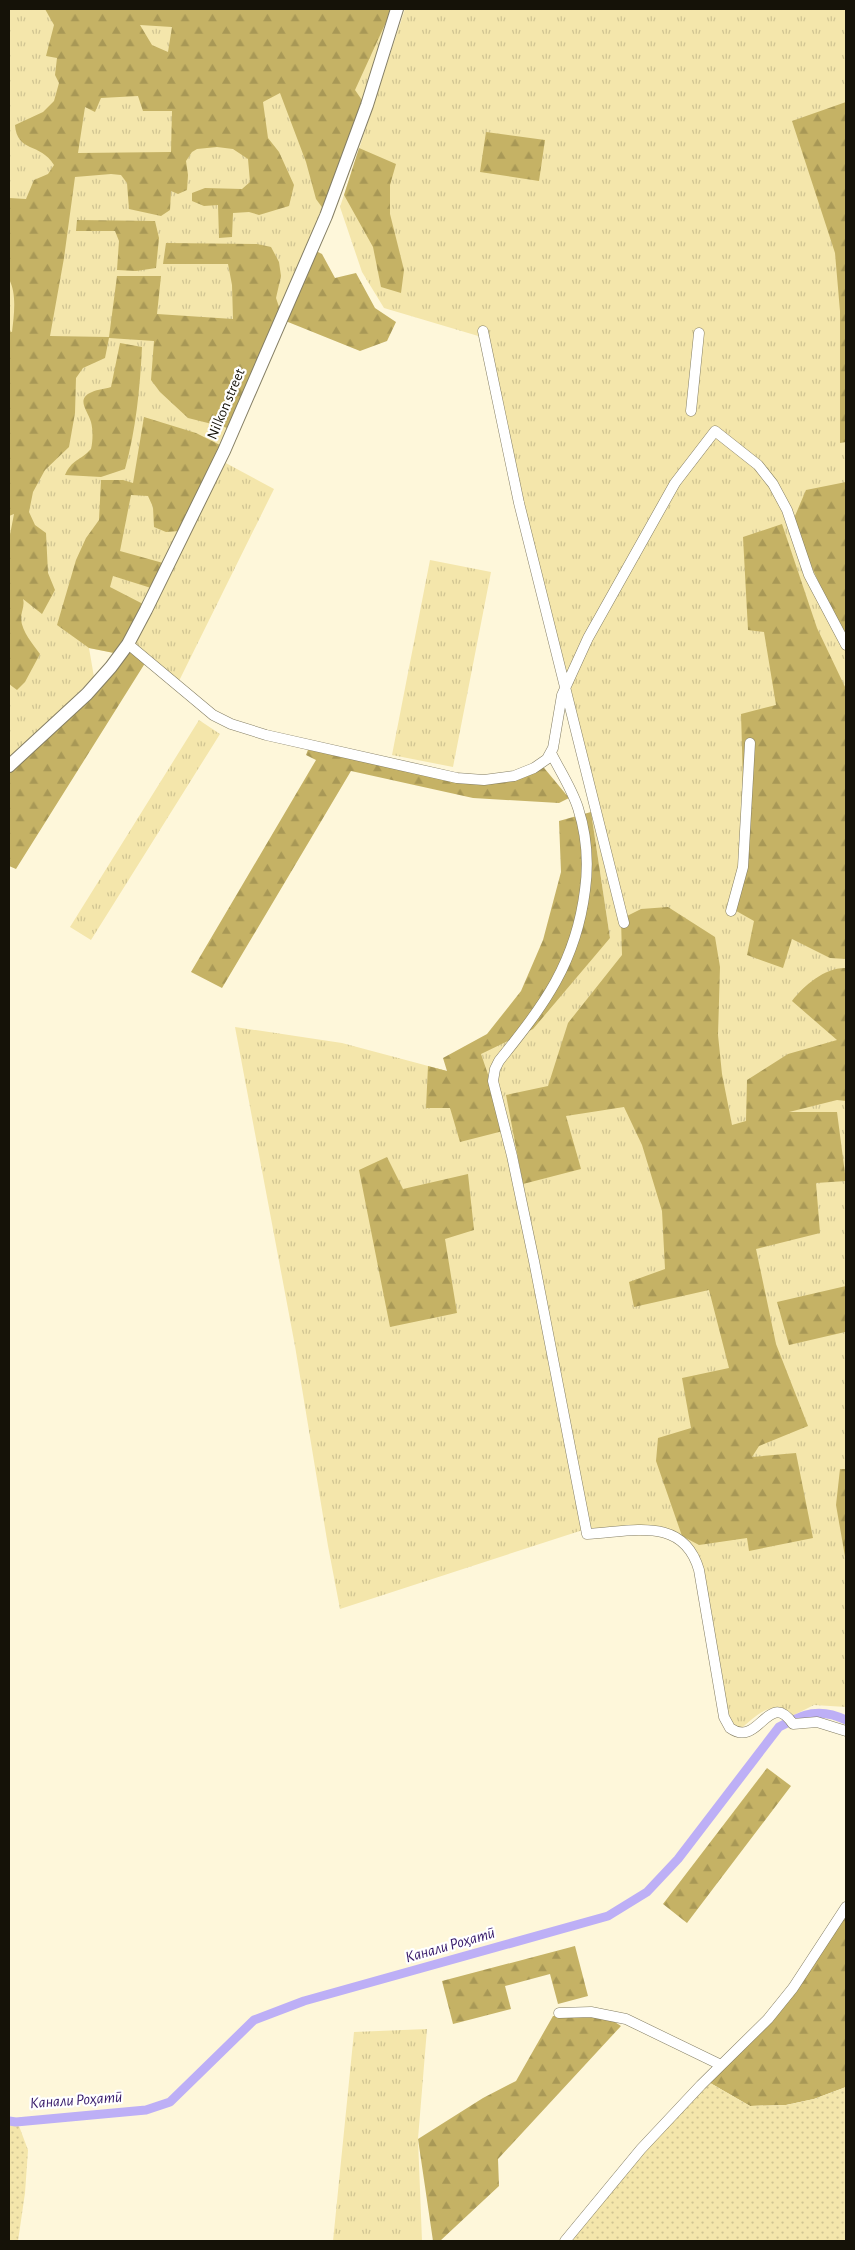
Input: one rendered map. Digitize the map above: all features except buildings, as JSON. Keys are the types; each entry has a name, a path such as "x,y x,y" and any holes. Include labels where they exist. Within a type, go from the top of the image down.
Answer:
{"street":[{"name":"Nilkon street","path":"9,766 87,694 128,644 221,457 326,216 367,105 397,9"},
{"path":"483,331 519,502 624,923"},
{"path":"691,411 699,333"},
{"path":"128,644 213,715 231,724 266,736 470,780 505,778 524,773 542,763 551,753 560,700 604,609 675,484 715,431 758,465 773,484 787,510 809,575 846,645"},
{"path":"730,911 743,867 750,743"},
{"path":"551,753 576,803 587,845 588,866 583,904 578,931 558,978 537,1012 499,1061 495,1069 493,1081 512,1156 534,1261 587,1534 656,1531 670,1534 686,1543 694,1554 699,1570 727,1723 733,1730 746,1732 756,1727 771,1714 777,1712 788,1718 793,1724 823,1723 846,1731"},
{"path":"565,2241 641,2149 720,2065 761,2026 780,2004 846,1907"},
{"path":"559,2013 592,2012 626,2019 720,2065"}],"green space":[{"path":"9,9 393,9 364,103 323,212 220,445 119,654 89,648 94,677 9,761"},
{"path":"45,9 392,9 355,90 364,103 324,210 316,199 306,162 280,93 263,102 268,138 279,152 294,185 289,206 259,215 249,212 233,213 232,237 219,238 218,205 204,206 192,201 192,193 205,188 242,189 250,182 248,159 233,149 217,147 197,149 192,152 186,161 188,175 187,190 178,194 171,191 170,210 161,216 129,209 127,183 121,175 75,177 64,258 50,336 109,337 117,276 161,276 157,314 233,319 232,285 228,264 163,264 166,243 257,244 271,247 279,262 281,276 276,298 280,310 228,428 188,418 160,392 151,380 154,341 109,338 105,358 83,368 76,378 75,413 69,447 45,470 33,492 29,512 35,525 46,533 48,573 55,590 42,614 23,599 21,619 23,629 40,654 25,682 17,690 9,684 9,540 14,514 9,516 9,331 12,332 14,305 12,285 9,279 9,198 26,199 34,180 48,174 54,165 42,153 20,140 15,125 43,112 54,101 59,83 55,75 57,58 46,56 54,25","holes":["140,25 172,27 168,52 152,45","138,96 143,111 172,111 171,152 78,153 85,107 95,112 101,98"]},
{"path":"405,9 846,9 846,1707 814,1705 788,1718 777,1708 771,1709 757,1715 740,1729 730,1727 704,1593 682,1536 586,1529 340,1609 295,1346 235,1027 342,1043 447,1071 610,938 591,812 485,338 384,308 362,272 340,207"},
{"path":"846,102 846,442 840,443 840,311 835,253 792,121"},
{"path":"486,132 545,140 539,181 480,172"},
{"path":"359,148 396,164 390,185 390,214 404,270 401,293 381,287 373,247 344,195"},
{"path":"77,220 155,221 159,238 156,268 136,271 117,270 119,241 115,231 76,231"},
{"path":"314,250 322,254 335,278 356,273 375,308 396,322 387,341 360,351 283,320"},
{"path":"120,343 142,347 137,409 125,469 101,477 65,475 73,463 91,449 92,428 84,406 84,398 94,391 111,387"},
{"path":"144,417 196,433 220,445 179,531 166,532 154,527 153,507 148,496 131,495 120,551 163,563 151,588 113,576 110,587 143,604 119,654 89,648 57,625 76,560 86,538 99,520 101,480 123,480 133,483"},
{"path":"222,461 274,489 177,685 129,645"},
{"path":"846,482 846,643 792,523 806,490"},
{"path":"782,524 817,628 846,689 846,959 830,958 792,939 783,968 747,955 754,921 731,908 736,884 741,836 743,788 741,714 776,705 764,632 748,630 743,537"},
{"path":"430,560 491,572 453,767 392,755"},
{"path":"129,645 147,660 16,869 9,866 9,771"},
{"path":"199,720 220,734 91,940 70,927"},
{"path":"309,747 469,783 514,774 540,763 569,798 559,803 473,798 351,771 222,988 191,972 316,760 306,755"},
{"path":"591,812 610,938 533,1029 481,1054 507,1130 460,1142 450,1108 426,1108 428,1066 447,1071 443,1058 487,1034 521,991 543,940 561,872 559,821"},
{"path":"668,907 715,937 720,967 718,1035 722,1074 732,1125 746,1121 747,1080 788,1054 837,1040 792,1001 816,978 831,970 846,968 846,1101 837,1100 789,1112 837,1112 846,1181 816,1183 820,1233 756,1249 776,1344 808,1426 759,1446 752,1457 796,1453 813,1538 749,1551 747,1538 699,1545 682,1536 656,1461 658,1438 691,1428 682,1378 729,1368 709,1290 634,1307 629,1282 665,1269 662,1211 642,1145 624,1107 566,1116 581,1169 523,1184 506,1095 548,1086 568,1023 622,955 621,919 641,909"},
{"path":"387,1157 403,1189 468,1174 474,1230 445,1239 457,1313 390,1327 359,1170"},
{"path":"846,1286 846,1336 845,1332 789,1345 777,1302"},
{"path":"840,1469 846,1469 846,1562 836,1505"},
{"path":"767,1768 791,1786 687,1923 663,1904"},
{"path":"846,1908 846,2087 814,2099 786,2105 750,2106 705,2080 763,2026"},
{"path":"575,1946 588,1996 558,2004 550,1974 505,1986 511,2009 453,2024 442,1981"},
{"path":"601,2013 621,2026 498,2159 499,2186 440,2241 433,2241 418,2139 483,2098 516,2081 553,2016"},
{"path":"427,2029 418,2139 422,2241 333,2241 354,2032"},
{"path":"705,2080 750,2106 786,2105 814,2099 846,2087 846,2241 568,2241"},
{"path":"9,2124 19,2126 28,2150 25,2193 18,2241 9,2241"}],"waterway":[{"name":"Канали Роҳатӣ","path":"9,2121 16,2122 146,2110 170,2102 254,2020 304,2001 608,1916 647,1892 678,1859 779,1727 804,1716 820,1713 846,1720"}]}
